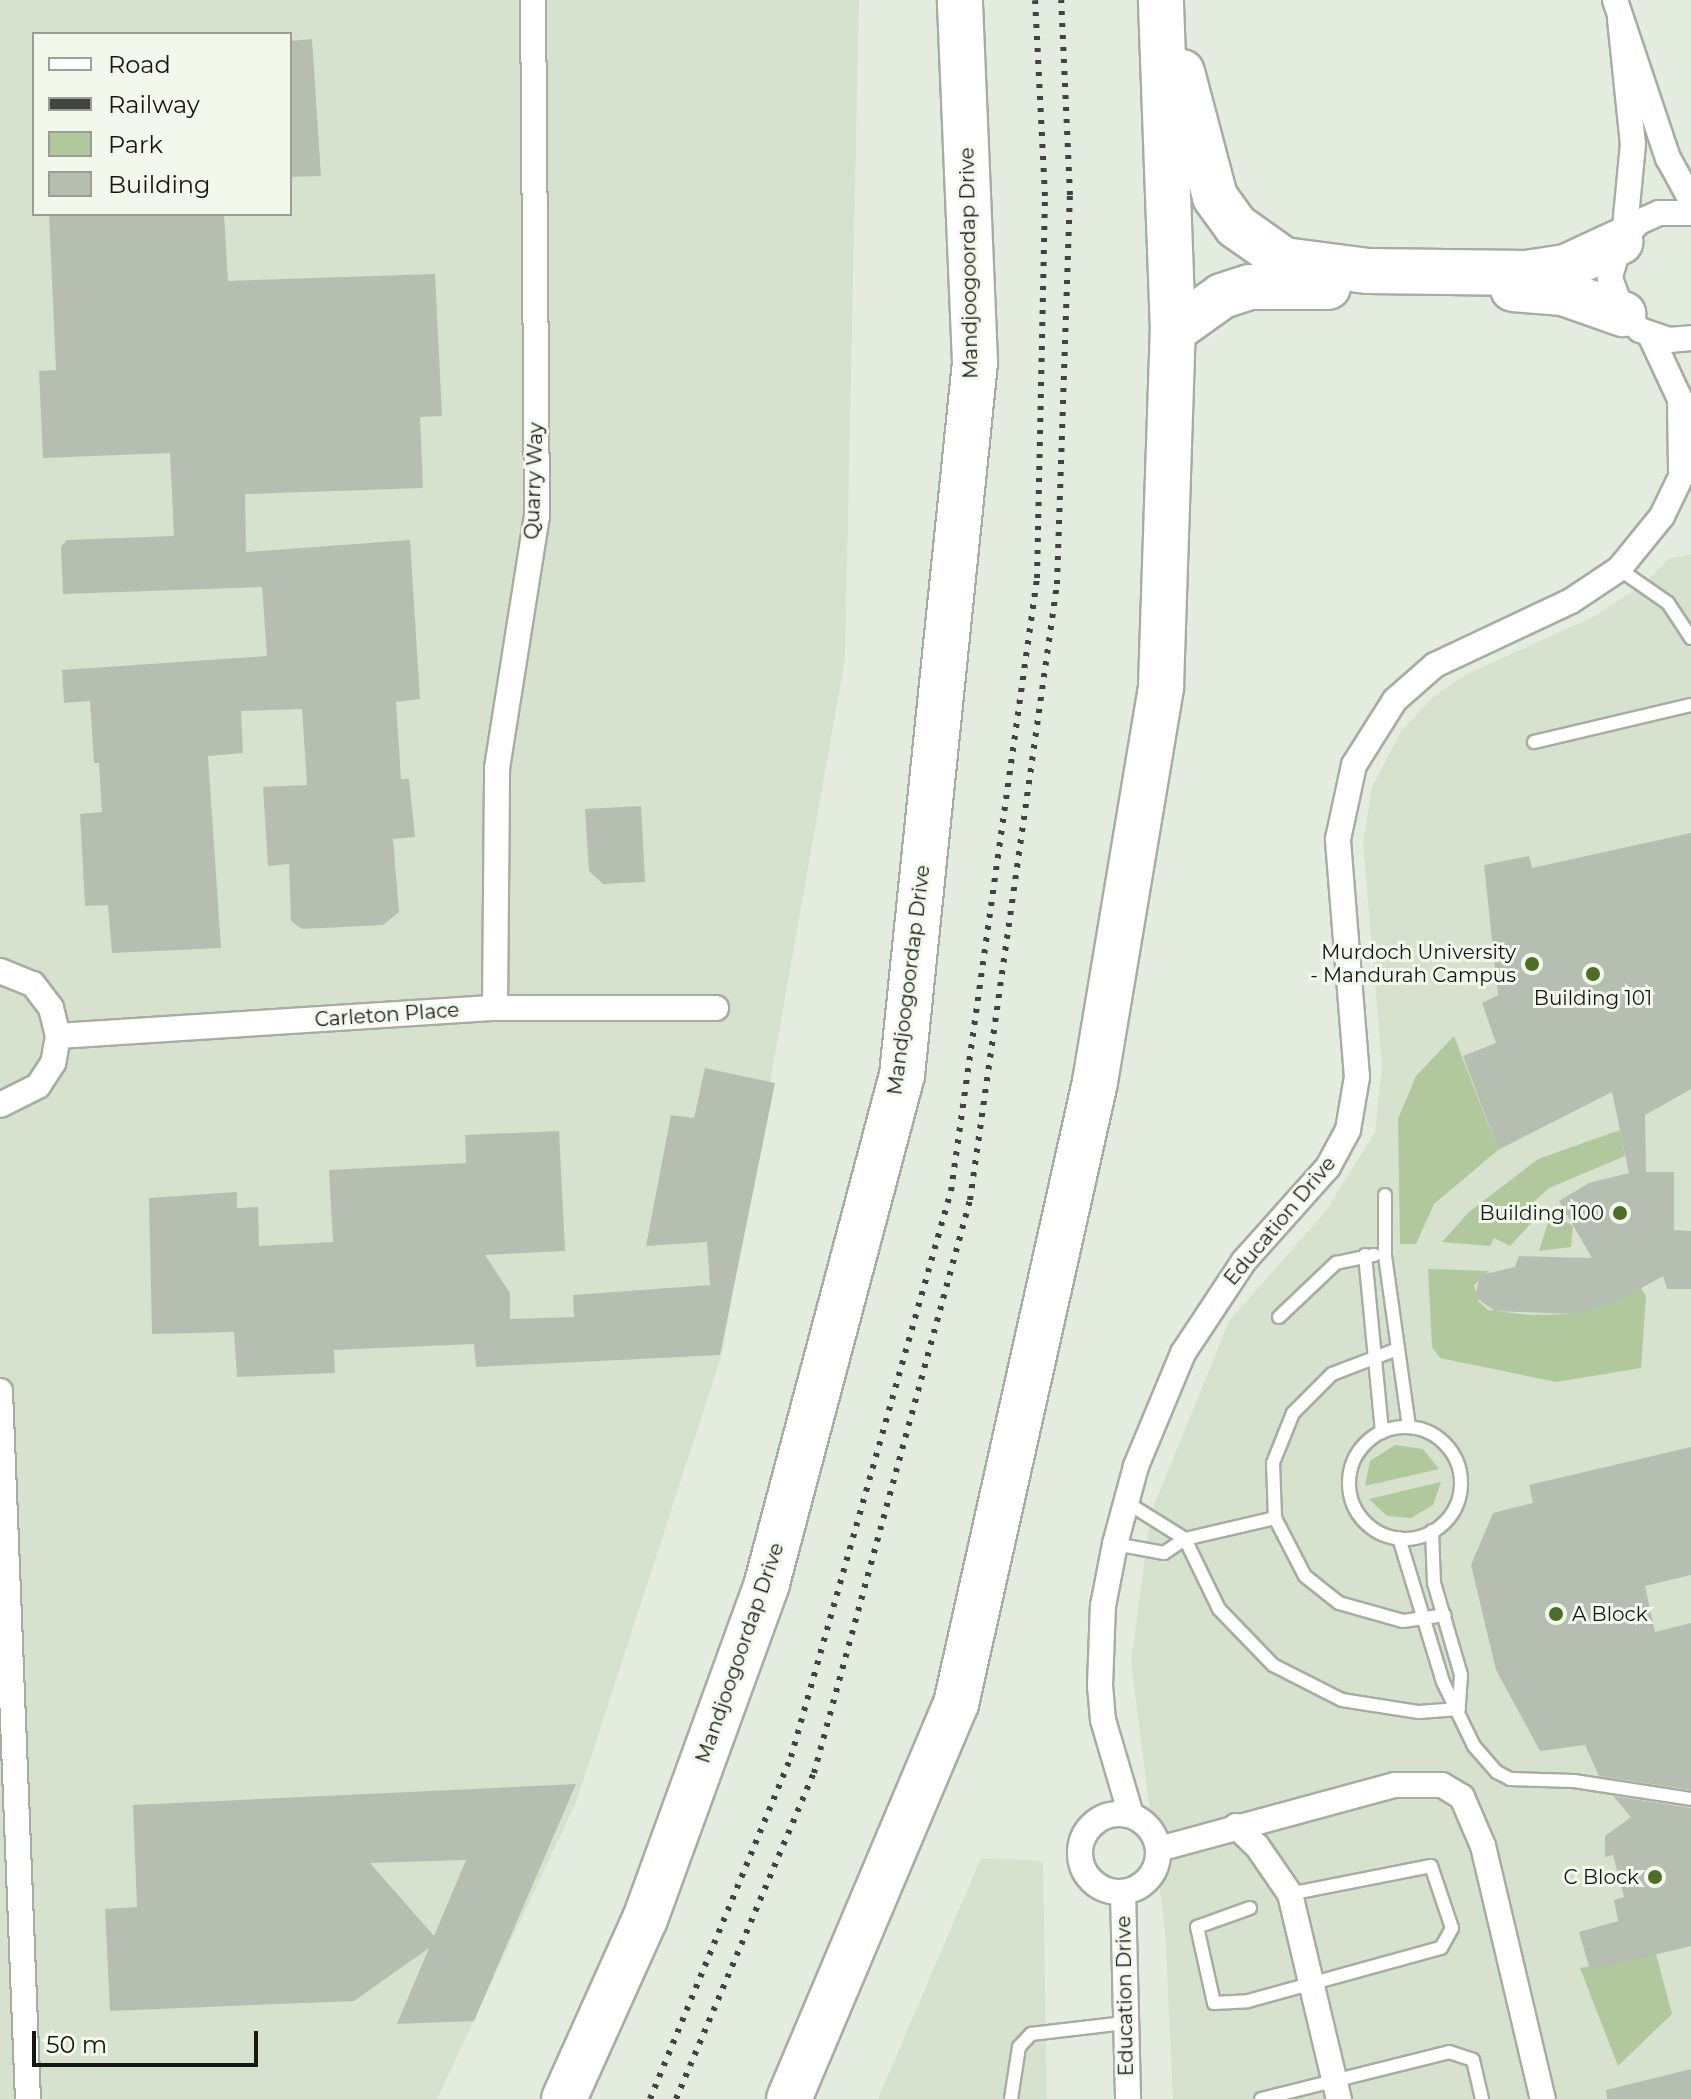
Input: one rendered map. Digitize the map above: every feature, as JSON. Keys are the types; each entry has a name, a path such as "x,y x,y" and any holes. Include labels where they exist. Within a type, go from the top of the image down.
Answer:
{"highway":[{"name":"Mandjoogoordap Drive","path":"564,2099 645,1919 767,1583 902,1075 975,362 960,0"},
{"path":"1162,0 1215,197 1236,226 1284,260 1368,271 1526,273 1566,267 1622,239"},
{"path":"789,2099 956,1704 1067,1228 1161,686 1173,331 1162,0"},
{"path":"1173,331 1222,296 1250,287 1534,289 1637,324"}],"street":[{"name":"Quarry Way","path":"495,1008 497,768 537,516 533,0"},
{"path":"1617,9 1633,144 1622,239 1610,278 1680,399 1681,479"},
{"path":"1617,9 1668,158 1691,200"},
{"path":"1622,239 1659,213 1691,213"},
{"path":"1637,324 1691,338"},
{"name":"Education Drive","path":"1131,1815 1103,1720 1100,1686 1103,1606 1115,1544 1126,1502 1183,1353 1244,1261 1328,1167 1348,1130 1357,1077 1338,839 1345,794 1366,742 1395,700 1435,665 1571,601 1619,569 1651,532 1691,456"},
{"path":"0,971 33,984 51,1008 58,1036 53,1063 38,1086 0,1105"},
{"name":"Carleton Place","path":"58,1036 495,1008 716,1008"},
{"path":"0,1391 28,2099"},
{"path":"1159,1849 1394,1785 1442,1785 1462,1797 1483,1846 1543,2099"},
{"path":"1131,1815 1150,1828 1159,1849 1145,1882 1123,1892 1089,1879 1081,1843 1095,1821 1131,1815"},
{"path":"1236,1826 1290,1894 1337,2090"},
{"name":"Education Drive","path":"1123,1892 1128,2099"}],"lane":[{"path":"1619,569 1668,603 1691,638"},
{"path":"1534,742 1691,705"},
{"path":"1385,1195 1385,1256 1395,1350 1409,1427"},
{"path":"1279,1317 1336,1263 1365,1255 1385,1256"},
{"path":"1365,1255 1382,1432"},
{"path":"1395,1350 1376,1352 1332,1374 1293,1413 1273,1463 1275,1518 1305,1576 1339,1603 1381,1618 1425,1620 1445,1615"},
{"path":"1409,1427 1438,1438 1459,1468 1456,1509 1432,1531 1399,1538 1359,1517 1349,1491 1361,1448 1382,1432 1409,1427"},
{"path":"1126,1502 1185,1539 1219,1609 1273,1665 1342,1700 1393,1710 1459,1709"},
{"path":"1115,1544 1164,1553 1185,1539 1275,1518"},
{"path":"1432,1531 1432,1573 1461,1675 1459,1709"},
{"path":"1399,1538 1425,1620 1474,1746 1510,1779 1574,1781 1691,1799"},
{"path":"1250,1908 1197,1927 1214,2003 1248,2001 1441,1948 1452,1928 1431,1866 1290,1894"},
{"path":"1011,2099 1019,2047 1031,2034 1124,2023"},
{"path":"1261,2099 1337,2090 1463,2053 1473,2060 1482,2099"}],"shaded area":[{"path":"0,0 859,0 845,659 722,1354 577,1800 437,2099 0,2099"},
{"path":"1691,554 1691,2099 1173,2099 1165,1930 1131,1662 1151,1513 1229,1321 1325,1212 1375,1132 1382,1066 1363,844 1372,787 1402,730 1433,697 1467,674 1593,617 1645,583 1668,559"},
{"path":"981,1858 1043,1861 1047,2099 878,2099"}],"green space":[{"path":"1454,1036 1498,1150 1434,1204 1416,1244 1400,1244 1398,1119 1416,1076"},
{"path":"1620,1130 1625,1156 1549,1188 1526,1209 1536,1218 1510,1246 1494,1238 1490,1246 1442,1242 1469,1212 1538,1159"},
{"path":"1551,1213 1573,1226 1571,1247 1539,1251"},
{"path":"1428,1269 1489,1271 1474,1285 1478,1301 1488,1310 1529,1315 1573,1314 1641,1288 1646,1296 1641,1368 1556,1382 1440,1358 1432,1347"},
{"path":"1395,1445 1423,1449 1439,1469 1365,1486 1370,1461"},
{"path":"1441,1482 1433,1505 1411,1518 1387,1516 1369,1499"},
{"path":"1656,1954 1672,2014 1618,2066 1580,1968"}],"building":[{"path":"312,39 321,176 292,177 292,41"},
{"path":"49,216 224,216 228,281 435,274 442,416 420,417 423,488 245,494 246,552 410,540 420,699 396,702 401,779 409,779 415,837 393,839 399,912 383,925 302,929 291,921 289,864 268,866 263,787 307,785 302,709 241,711 243,753 208,756 221,948 112,953 108,905 85,906 80,814 102,812 99,763 94,763 90,701 64,703 62,670 267,656 262,587 63,594 61,547 67,540 174,536 170,453 43,458 39,371 56,370"},
{"path":"641,806 645,882 603,884 589,871 585,809"},
{"name":"Building 101","path":"1691,833 1691,1089 1645,1115 1646,1172 1674,1172 1674,1230 1691,1231 1691,1289 1667,1289 1663,1276 1616,1302 1573,1314 1495,1311 1475,1297 1480,1275 1515,1267 1519,1256 1592,1258 1559,1201 1589,1183 1629,1173 1612,1092 1498,1150 1463,1056 1496,1043 1482,1003 1498,995 1484,865 1529,856 1532,868"},
{"path":"705,1068 775,1083 720,1355 476,1367 474,1344 334,1350 335,1373 237,1377 234,1332 152,1334 149,1198 237,1192 237,1208 258,1207 259,1246 333,1242 329,1170 466,1163 465,1135 559,1131 565,1251 485,1255 510,1293 510,1319 574,1317 573,1295 710,1285 707,1242 646,1246 671,1115 694,1118"},
{"name":"A Block","path":"1691,1447 1691,1575 1645,1586 1655,1632 1691,1623 1691,1790 1599,1776 1585,1745 1540,1751 1496,1670 1471,1565 1493,1513 1533,1503 1529,1485"},
{"path":"576,1784 474,2021 397,2024 429,1948 354,2001 110,2011 105,1909 137,1907 133,1805","holes":["466,1860 434,1936 370,1863"]},
{"name":"C Block","path":"1613,1796 1691,1808 1691,1946 1590,1970 1579,1932 1618,1921 1614,1900 1624,1897 1613,1855 1605,1857 1605,1836 1631,1817"},
{"path":"1691,2069 1691,2099 1607,2099 1606,2090"}],"railway":[{"path":"650,2099 791,1757 951,1191 1037,578 1045,196 1035,0"},
{"path":"676,2099 814,1773 970,1200 1057,584 1070,195 1061,0"}],"place":[{"name":"Murdoch University - Mandurah Campus","path":"1532,964"},
{"name":"Building 101","path":"1593,974"},
{"name":"Building 100","path":"1620,1213"},
{"name":"A Block","path":"1556,1614"},
{"name":"C Block","path":"1655,1877"}]}
